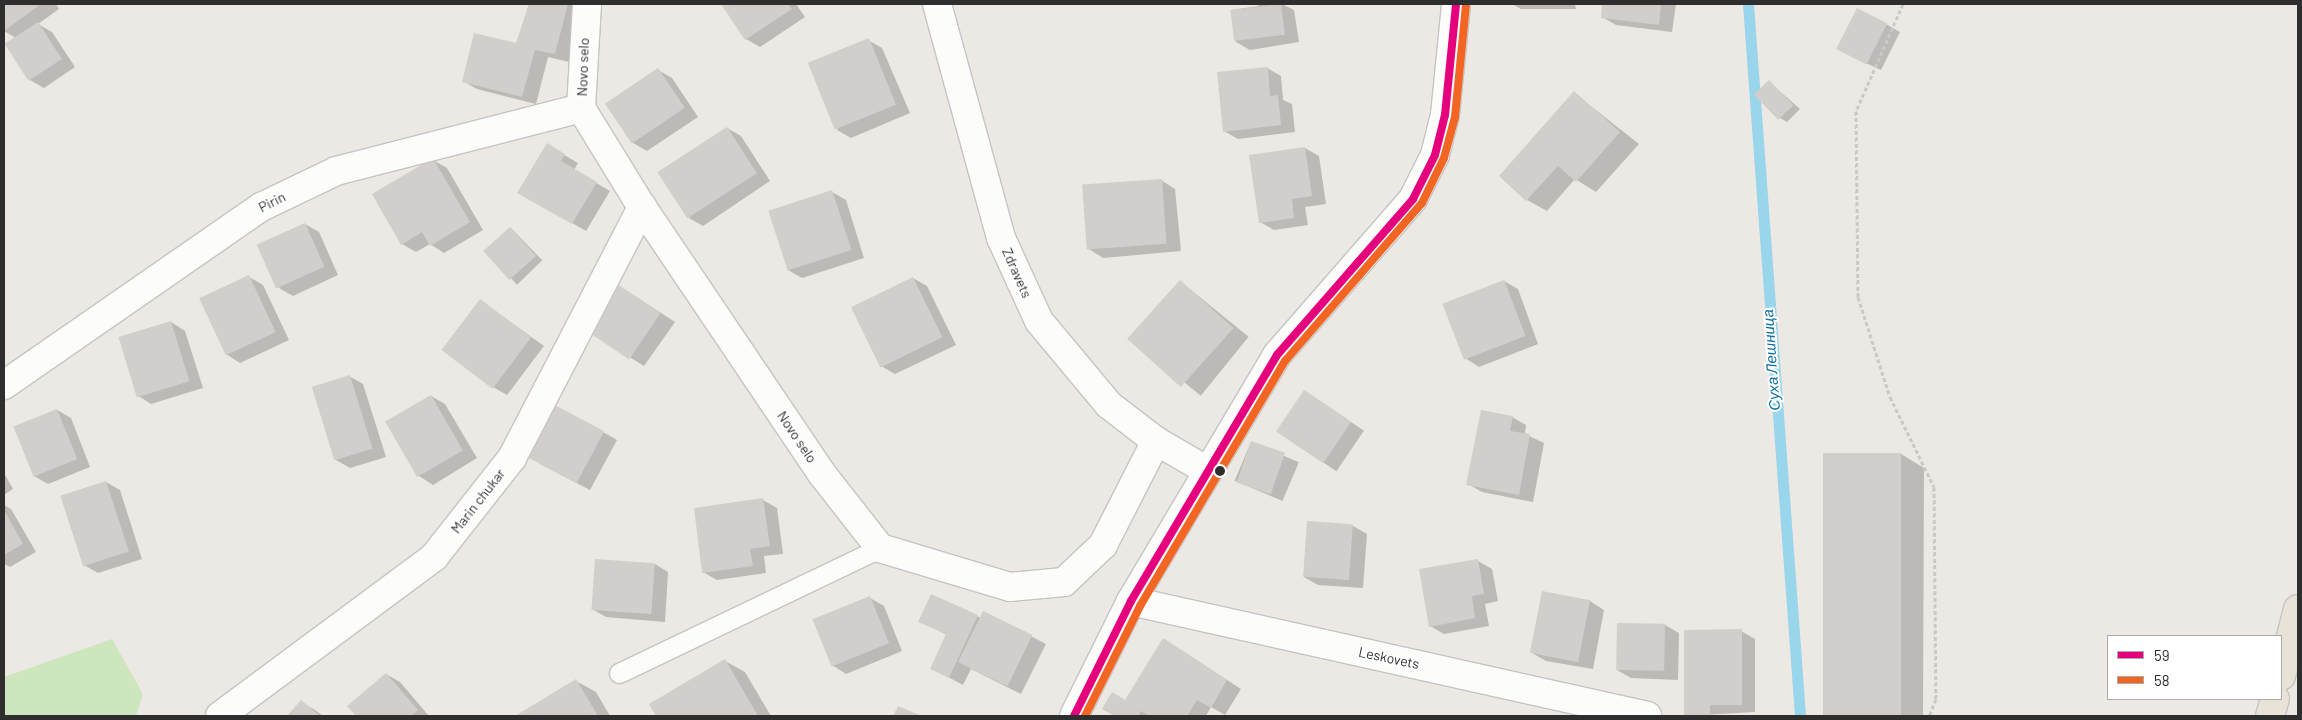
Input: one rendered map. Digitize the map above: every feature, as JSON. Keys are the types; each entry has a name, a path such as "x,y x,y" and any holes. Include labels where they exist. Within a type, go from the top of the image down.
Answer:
{"highway":[{"path":"2282,672 2298,609"},
{"path":"2270,716 2275,700"}],"street":[{"name":"Novo selo","path":"586,4 581,108 642,207 822,474 880,548"},
{"name":"Zdravets","path":"937,4 1002,238 1039,321 1109,405 1156,441 1208,471"},
{"path":"1074,716 1131,601 1276,356 1413,199 1435,155 1445,115 1456,4"},
{"name":"Pirin","path":"4,385 185,257 277,199 336,171 581,108"},
{"name":"Marin chukar","path":"220,716 434,557 512,458 642,207"},
{"path":"880,548 1010,587 1064,582 1103,545 1156,441"},
{"name":"Leskovets","path":"1131,601 1647,716"},
{"path":"1545,692 1565,716"}],"lane":[{"path":"619,673 880,548"}],"path":[{"path":"1903,4 1856,111 1858,297 1890,396 1934,487 1936,699 1929,716"}],"green space":[{"path":"112,639 143,694 136,716 4,716 4,677"}],"building":[{"path":"4,4 41,4 4,31"},
{"path":"529,4 568,4 555,54 535,50 522,97 462,82 474,33 516,43"},
{"path":"721,4 788,4 792,9 745,40"},
{"path":"1281,4 1285,35 1234,41 1230,10"},
{"path":"1602,4 1661,4 1659,25 1601,18"},
{"path":"1857,8 1887,23 1866,64 1836,49"},
{"path":"38,22 62,59 28,81 4,44"},
{"path":"869,38 896,105 835,129 808,63"},
{"path":"1268,67 1270,96 1278,95 1281,125 1223,132 1217,72"},
{"path":"658,68 685,108 632,144 605,104"},
{"path":"1769,80 1793,105 1778,120 1754,95"},
{"path":"1574,91 1620,132 1576,182 1558,166 1526,201 1499,176"},
{"path":"727,127 757,173 687,218 657,172"},
{"path":"547,143 565,154 561,161 597,182 572,224 517,193"},
{"path":"1305,147 1312,196 1292,199 1294,218 1259,223 1249,155"},
{"path":"433,158 470,222 430,246 422,232 401,245 372,194"},
{"path":"1162,179 1167,244 1087,249 1082,185"},
{"path":"832,190 851,250 788,271 768,211"},
{"path":"305,223 325,267 276,288 257,245"},
{"path":"510,227 536,256 509,280 483,251"},
{"path":"249,275 276,332 226,355 199,298"},
{"path":"913,277 942,337 880,367 851,307"},
{"path":"1180,280 1234,328 1181,387 1127,339"},
{"path":"1504,280 1526,336 1464,360 1442,304"},
{"path":"619,285 660,313 629,359 588,331"},
{"path":"480,299 531,338 493,389 441,350"},
{"path":"171,321 189,381 137,397 118,337"},
{"path":"350,375 373,449 334,460 312,387"},
{"path":"1304,390 1351,422 1323,463 1276,431"},
{"path":"431,395 463,450 417,477 385,422"},
{"path":"553,404 604,431 577,483 525,456"},
{"path":"57,409 77,459 34,477 13,427"},
{"path":"1481,410 1513,416 1510,431 1530,434 1519,495 1466,485"},
{"path":"1251,441 1285,453 1271,494 1237,483"},
{"path":"1823,453 1901,453 1901,716 1823,716"},
{"path":"106,481 129,551 83,566 60,496"},
{"path":"763,498 770,546 750,549 753,566 702,573 694,508"},
{"path":"4,510 23,544 4,555"},
{"path":"1307,521 1353,524 1349,580 1303,577"},
{"path":"595,559 655,563 651,614 591,610"},
{"path":"1478,559 1484,594 1472,596 1475,618 1429,627 1419,569"},
{"path":"1542,591 1590,600 1578,662 1530,653"},
{"path":"931,594 978,615 949,678 930,669 946,634 918,622"},
{"path":"870,596 889,643 832,667 813,619"},
{"path":"983,611 1032,635 1007,686 958,662"},
{"path":"1617,623 1665,624 1664,671 1616,670"},
{"path":"1742,629 1742,705 1710,705 1710,716 1684,716 1684,630"},
{"path":"1163,638 1227,680 1211,708 1197,700 1187,716 1150,716 1141,711 1138,716 1114,716 1102,709 1112,692 1125,700"},
{"path":"725,659 758,716 656,716 649,704"},
{"path":"386,673 418,710 411,716 356,716 347,706"},
{"path":"576,679 598,716 515,716"},
{"path":"301,700 320,716 287,716"},
{"path":"898,706 922,716 893,716"}],"waterway":[{"name":"Суха Лешница","path":"1748,4 1800,716"}],"transit line":[{"name":"59","path":"1074,716 1131,601 1277,355 1413,199 1435,155 1445,115 1456,4"},
{"name":"58","path":"1085,716 1140,606 1285,361 1422,203 1444,158 1455,117 1466,5"}]}
